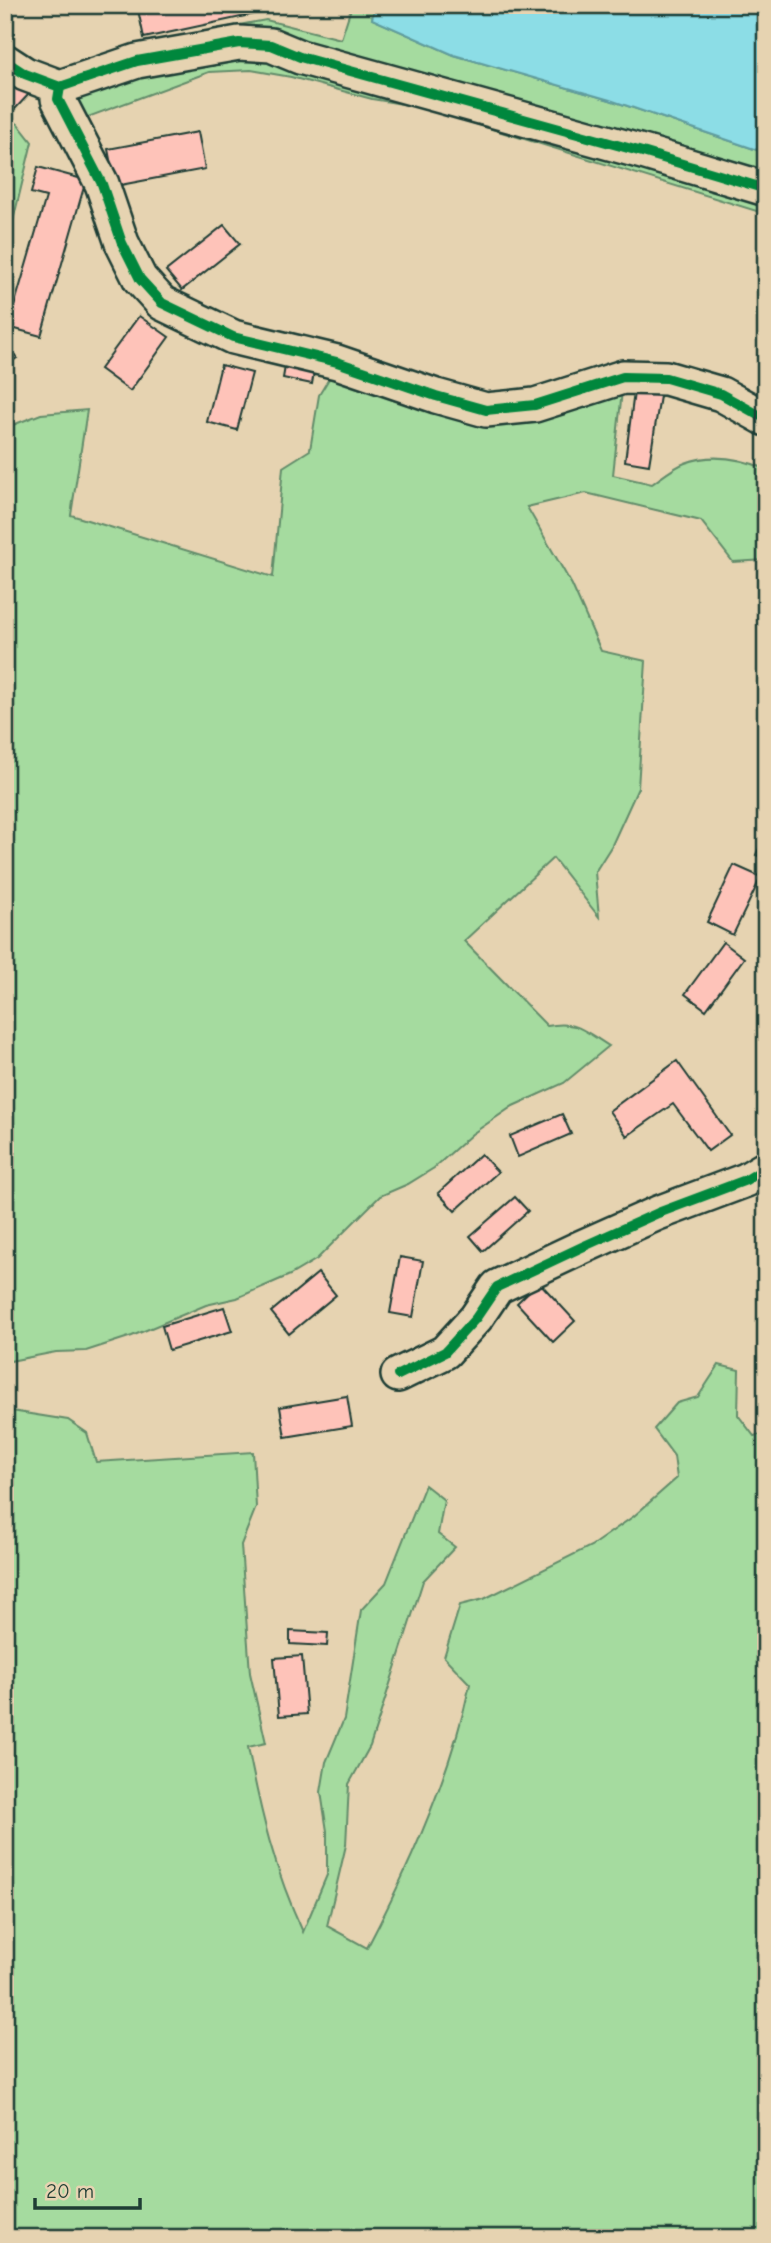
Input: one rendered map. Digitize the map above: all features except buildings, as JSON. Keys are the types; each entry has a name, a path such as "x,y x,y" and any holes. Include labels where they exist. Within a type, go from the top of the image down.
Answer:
{"street":[{"path":"5,61 25,74 60,86 137,61 197,49 239,43 271,46 300,57 766,189"},
{"path":"60,86 58,99 102,184 122,243 140,279 162,303 233,337 337,362 486,410 535,405 623,377 666,378 721,394 766,419"},
{"path":"398,1376 445,1352 476,1318 497,1287 658,1213 746,1180 766,1168"}],"green space":[{"path":"352,5 375,5 372,19 454,55 610,100 766,153 766,185 303,50 133,45 266,20 341,39"},
{"path":"241,54 766,202 766,214 421,107 372,99 291,77 251,70 209,72 80,120 77,99 125,80"},
{"path":"5,116 18,124 32,142 13,221 5,227"},
{"path":"333,372 445,411 622,391 613,475 652,484 685,463 705,458 736,460 766,469 766,560 733,562 701,521 586,493 527,507 572,585 601,651 646,661 638,788 612,845 595,872 599,917 553,858 464,941 547,1026 573,1026 609,1046 564,1083 513,1106 472,1134 434,1168 408,1184 380,1196 317,1259 290,1275 237,1298 206,1305 132,1336 86,1351 56,1352 5,1362 5,428 41,414 87,410 71,515 273,577 283,467 310,450 319,395"},
{"path":"719,1365 739,1370 738,1415 754,1436 766,1433 766,2238 5,2238 5,1410 68,1420 87,1433 96,1462 253,1452 256,1507 241,1545 250,1673 266,1743 248,1747 270,1841 284,1886 303,1932 327,1875 327,1831 321,1792 326,1762 344,1719 361,1610 386,1583 425,1485 444,1500 438,1534 455,1547 423,1581 370,1746 349,1784 346,1845 327,1926 367,1948 427,1819 462,1718 470,1684 444,1657 460,1605 484,1599 591,1546 634,1516 677,1478 674,1456 654,1429 677,1403 698,1397"}],"water":[{"path":"375,5 766,5 766,153 610,100 454,55 372,19"}],"cycle path":[{"path":"5,61 25,74 60,87 137,61 239,43 271,45 300,57 766,189"},
{"path":"60,87 58,99 102,184 122,243 140,279 162,303 233,337 337,362 486,410 535,405 623,377 666,378 721,394 766,419"},
{"path":"398,1375 445,1352 476,1318 497,1287 658,1213 746,1180 766,1168"}]}
